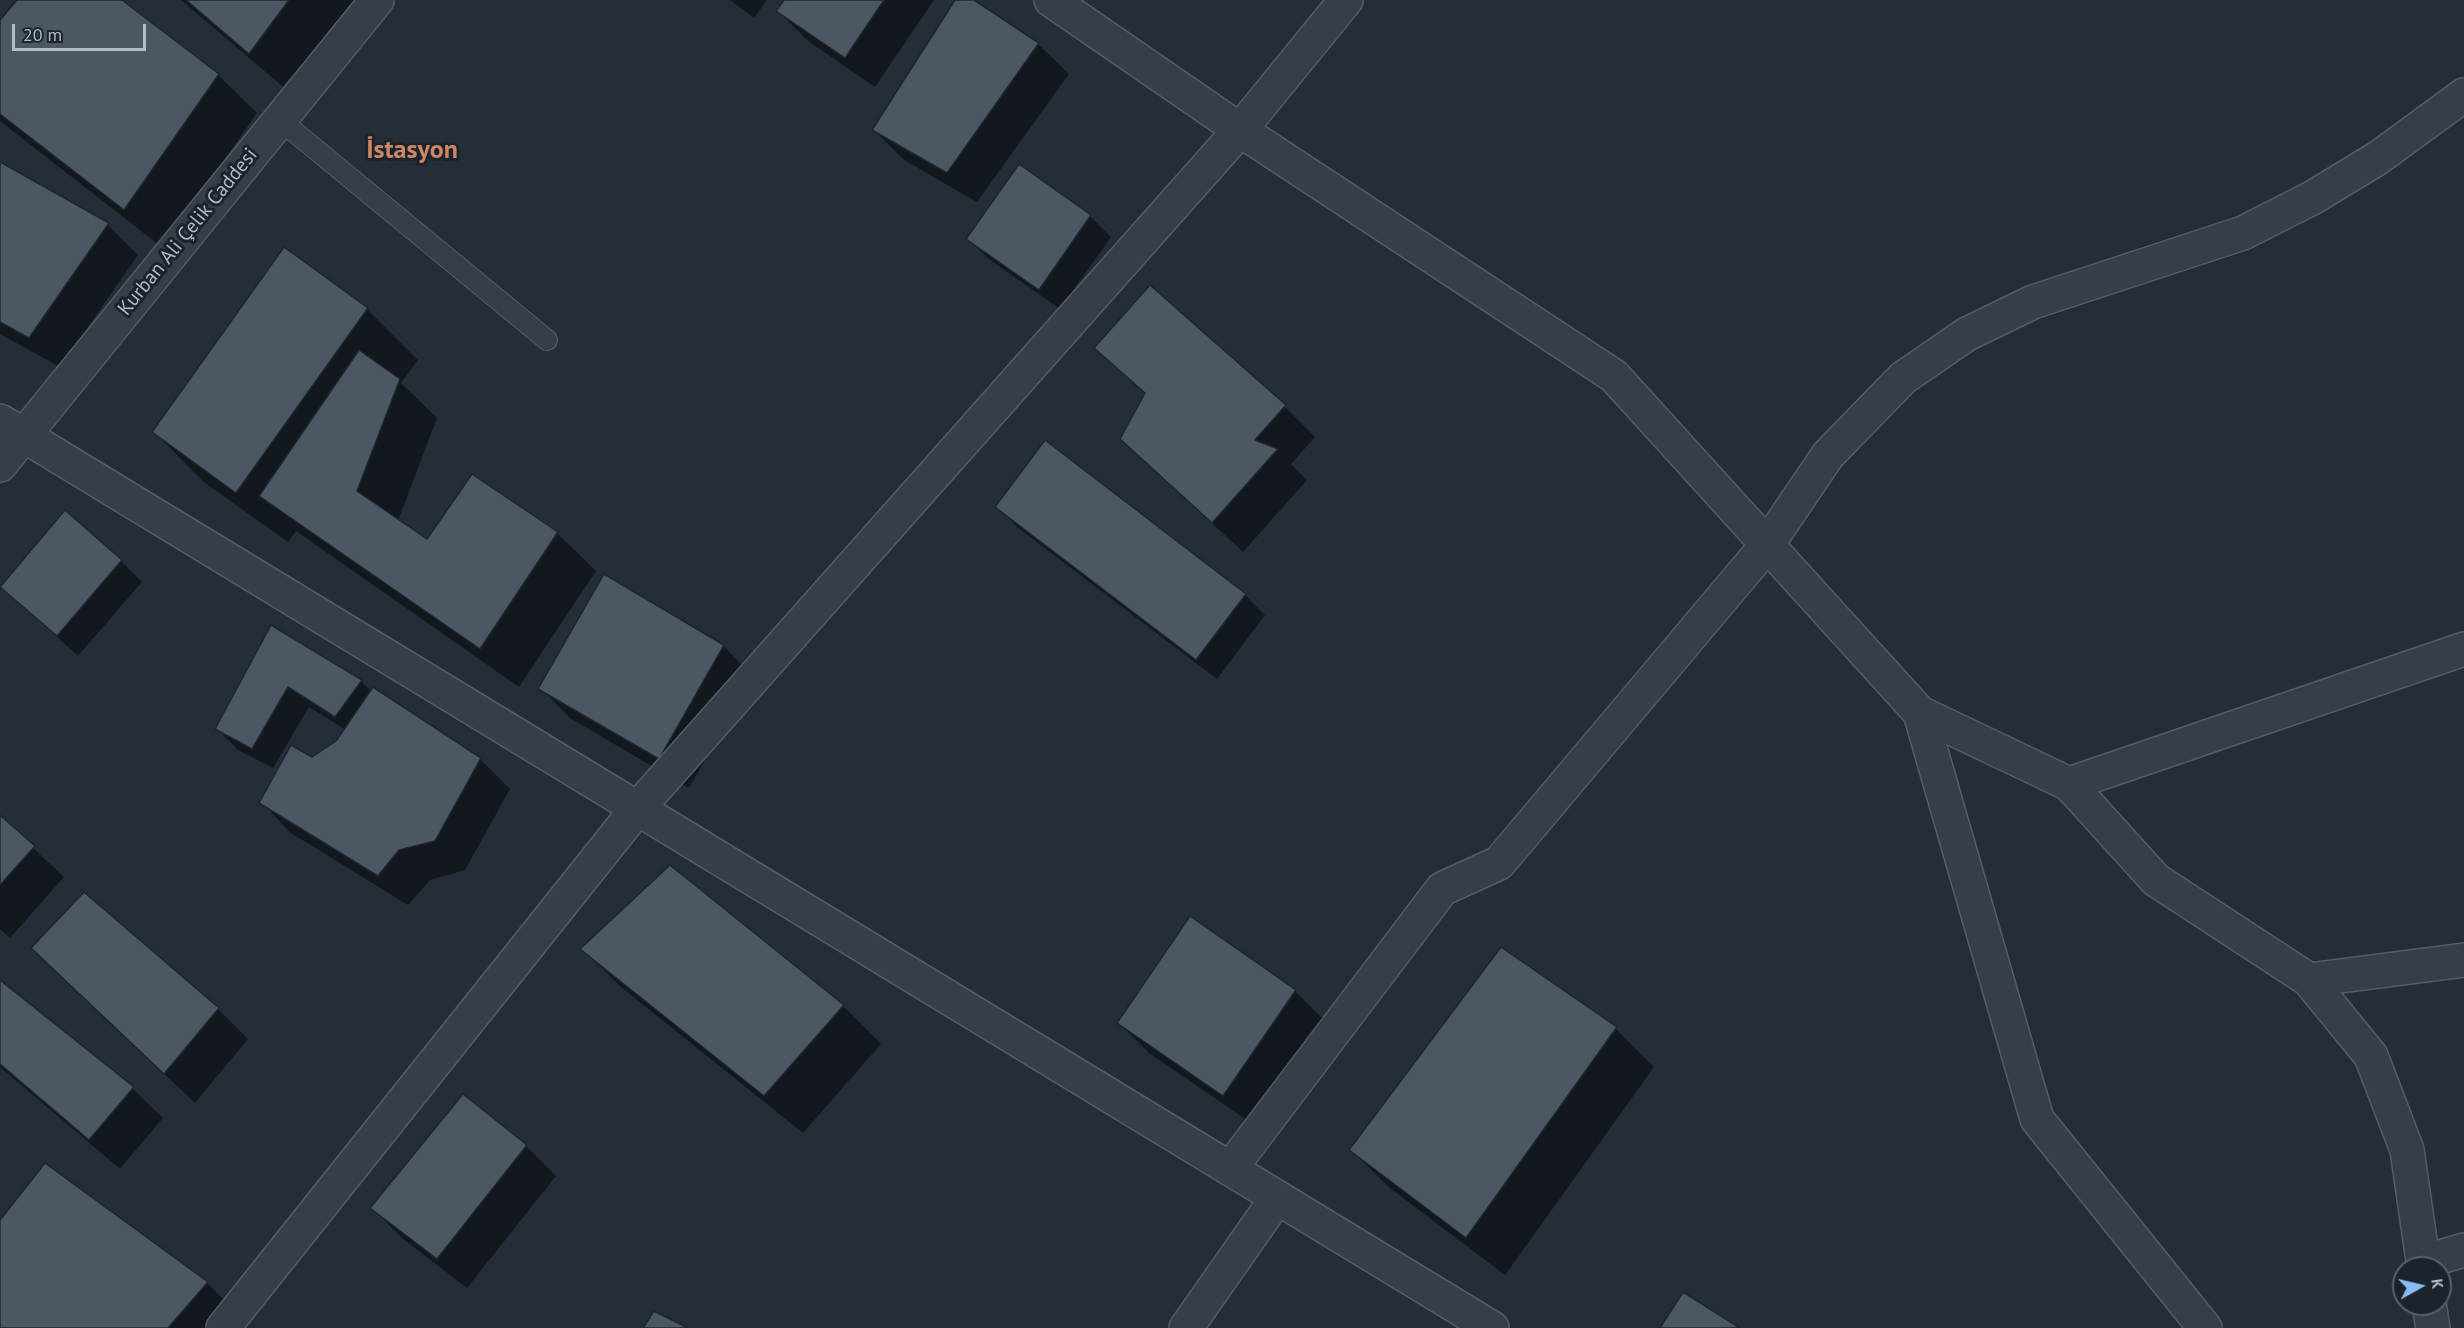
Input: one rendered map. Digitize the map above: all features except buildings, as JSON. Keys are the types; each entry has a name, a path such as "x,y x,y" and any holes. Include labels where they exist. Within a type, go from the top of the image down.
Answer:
{"street":[{"name":"Kurban Ali Çelik Caddesi","path":"0,465 12,428 280,120 377,0"},
{"path":"1051,0 1240,130 1614,376 1920,713 2069,784 2156,880 2309,980 2371,1056 2407,1150 2422,1256"},
{"path":"223,1328 638,809 1240,130 1347,0"},
{"path":"1230,1169 1442,889 1498,863 1767,545 1828,455 1903,378 1967,334 2033,302 2243,233 2312,198 2378,158 2464,95"},
{"path":"12,428 1492,1328"},
{"path":"2069,784 2464,649"},
{"path":"1920,713 2037,1119 2205,1328"},
{"path":"2309,980 2464,960"},
{"path":"1186,1328 1277,1198"},
{"path":"2448,1256 2464,1250"}],"lane":[{"path":"280,120 547,340"}],"district":[{"name":"İstasyon","path":"412,151"}]}
